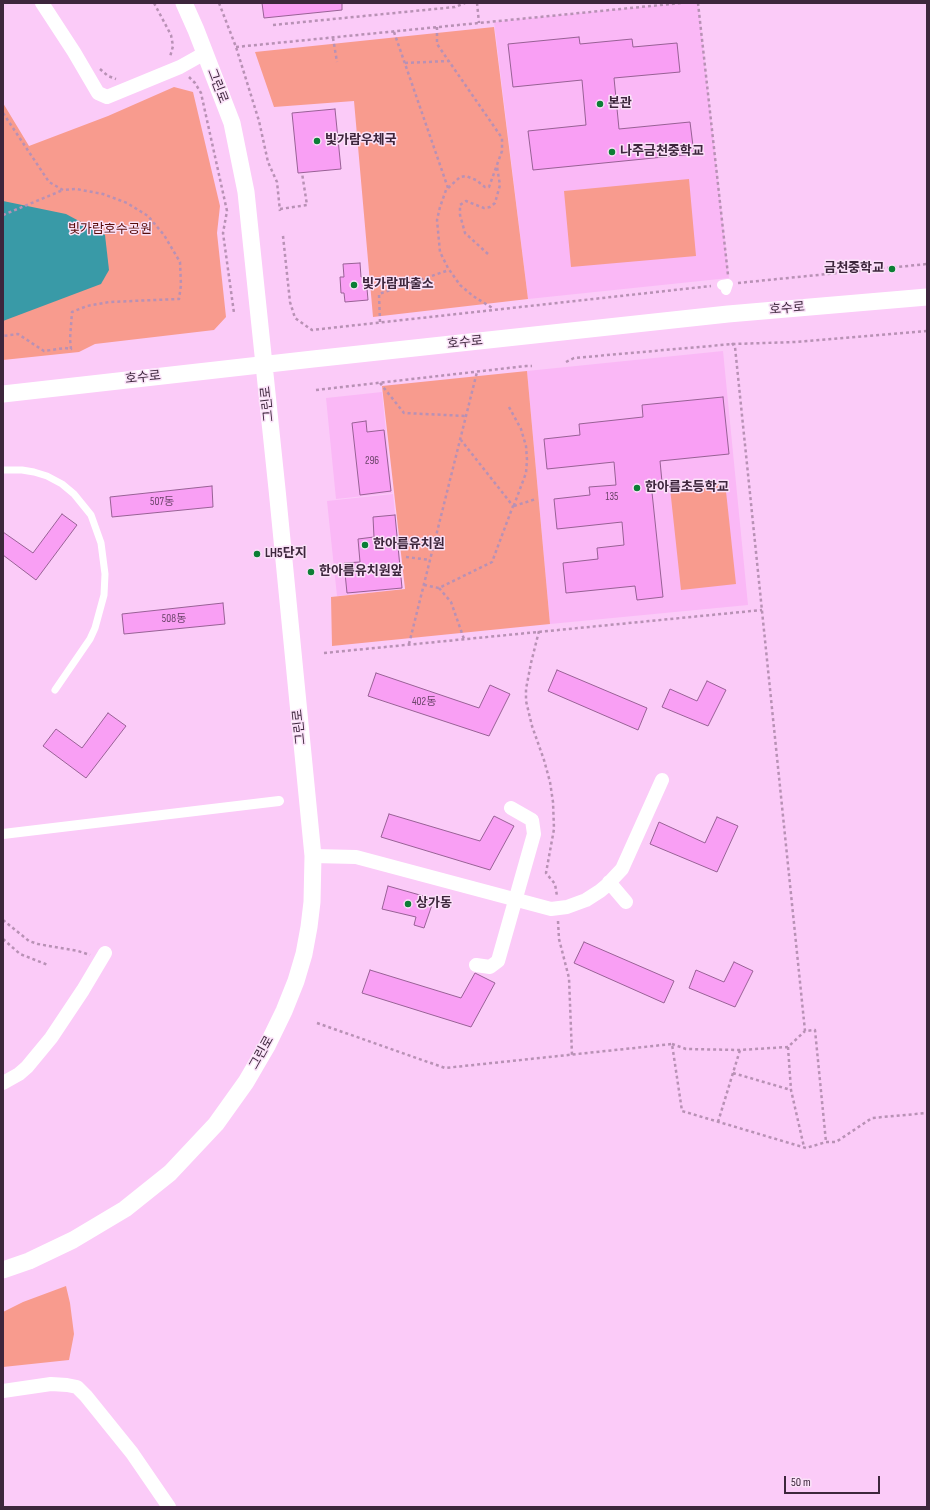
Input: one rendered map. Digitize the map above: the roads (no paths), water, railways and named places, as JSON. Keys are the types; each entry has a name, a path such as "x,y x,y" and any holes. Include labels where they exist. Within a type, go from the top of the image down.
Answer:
{"street":[{"name":"그린로","path":"42,3 74,52 98,93 107,96 180,67 205,53"},
{"name":"그린로","path":"3,1270 28,1262 73,1240 124,1209 170,1173 216,1124 246,1082 267,1046 284,1011 296,981 304,954 309,927 312,902 313,856 246,192 232,123 184,3"},
{"name":"호수로","path":"3,394 728,314 927,297"},
{"path":"313,856 356,856 551,909 567,907 586,900 606,886 622,869 662,780"},
{"path":"3,834 278,801"},
{"path":"476,964 490,968 498,961 534,834 532,820 511,808"},
{"path":"609,882 626,902"},
{"path":"3,1083 19,1074 27,1067 51,1038 83,990 103,956"},
{"path":"3,1390 51,1384 77,1387 132,1453 169,1507"}],"lane":[{"path":"3,470 22,470 34,472 47,476 62,484 74,494 91,516 101,544 104,574 104,595 95,628 90,639 55,690"}],"place":[{"name":"본관","path":"600,104"},
{"name":"빛가람우체국","path":"317,141"},
{"name":"나주금천중학교","path":"612,152"},
{"name":"금천중학교","path":"892,269"},
{"name":"빛가람파출소","path":"354,285"},
{"name":"한아름초등학교","path":"637,488"},
{"name":"한아름유치원","path":"365,545"},
{"name":"LH5단지","path":"257,554"},
{"name":"한아름유치원앞","path":"311,572"},
{"name":"상가동","path":"408,904"}],"park label":[{"name":"빛가람호수공원","path":"110,230"}]}
